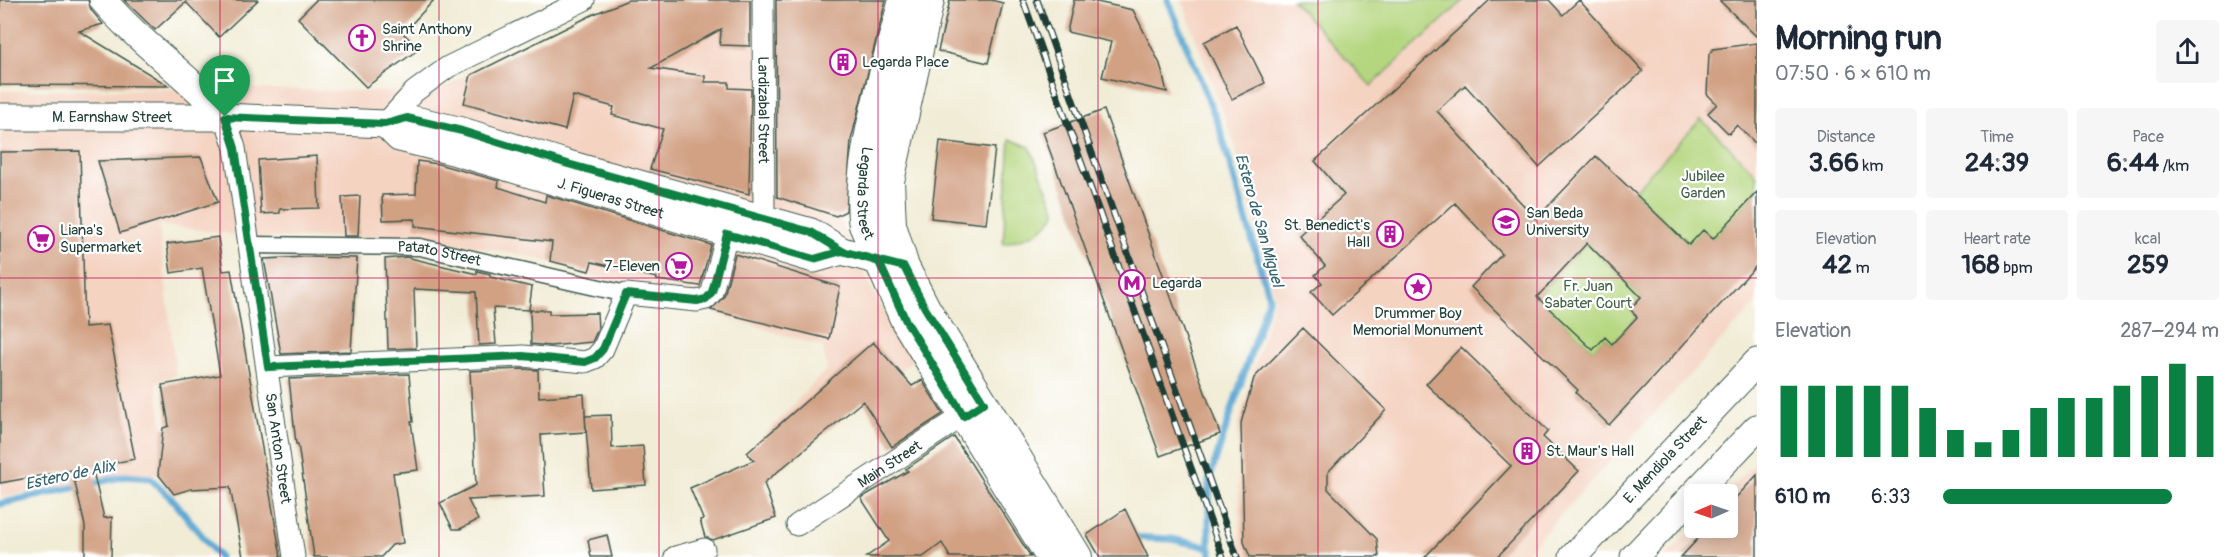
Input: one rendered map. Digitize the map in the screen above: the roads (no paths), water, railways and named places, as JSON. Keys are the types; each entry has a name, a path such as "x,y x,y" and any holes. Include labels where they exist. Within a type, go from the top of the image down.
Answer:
{"main road":[{"name":"Legarda Street","path":"892,264 862,214 865,174 875,116 904,0"},
{"name":"Legarda Street","path":"929,0 889,181 888,214 892,264 906,321 1016,461 1077,557"},
{"name":"Legarda Street","path":"974,409 1051,557"}],"street":[{"name":"San Anton Street","path":"103,0 123,24 180,70 225,117 235,148 294,557"},
{"path":"385,124 414,92 448,67 584,0"},
{"name":"Lardizabal Street","path":"763,0 764,218"},
{"name":"M. Earnshaw Street","path":"0,117 225,117"},
{"name":"J. Figueras Street","path":"225,117 385,124 407,118 451,128 568,164 727,234 814,259 842,251"},
{"name":"J. Figueras Street","path":"639,195 764,218 811,232 842,251 892,264"},
{"path":"268,367 523,356 585,362 595,358 603,349 626,294 697,301 706,299 712,292 727,234"},
{"name":"Patato Street","path":"250,245 420,247 626,294"},
{"name":"E. Mendiola Street","path":"1573,557 1757,362"},
{"name":"Main Street","path":"797,525 974,409"},
{"path":"1634,557 1757,429"},
{"path":"675,557 704,549"}],"waterway":[{"name":"Estero de San Miguel","path":"1168,0 1219,126 1269,297 1209,480 1209,547 1212,557"},
{"name":"Estero de Alix","path":"0,504 125,476 150,478 174,501 219,557"},
{"name":"Estero de Alix","path":"1130,537 1171,539 1209,547"}],"railway":[{"path":"1023,0 1223,557"},
{"path":"1037,0 1237,557"}],"place":[{"name":"Saint Anthony Shrine","path":"362,38"},
{"name":"Legarda Place","path":"843,62"},
{"name":"San Beda University","path":"1506,222"},
{"name":"St. Benedict's Hall","path":"1390,234"},
{"name":"Liana's Supermarket","path":"41,239"},
{"name":"7-Eleven","path":"679,266"},
{"name":"Legarda","path":"1132,283"},
{"name":"Drummer Boy Memorial Monument","path":"1418,287"},
{"name":"St. Maur's Hall","path":"1527,451"}],"park label":[{"name":"Jubilee Garden","path":"1703,184"},
{"name":"Fr. Juan Sabater Court","path":"1588,294"}]}
